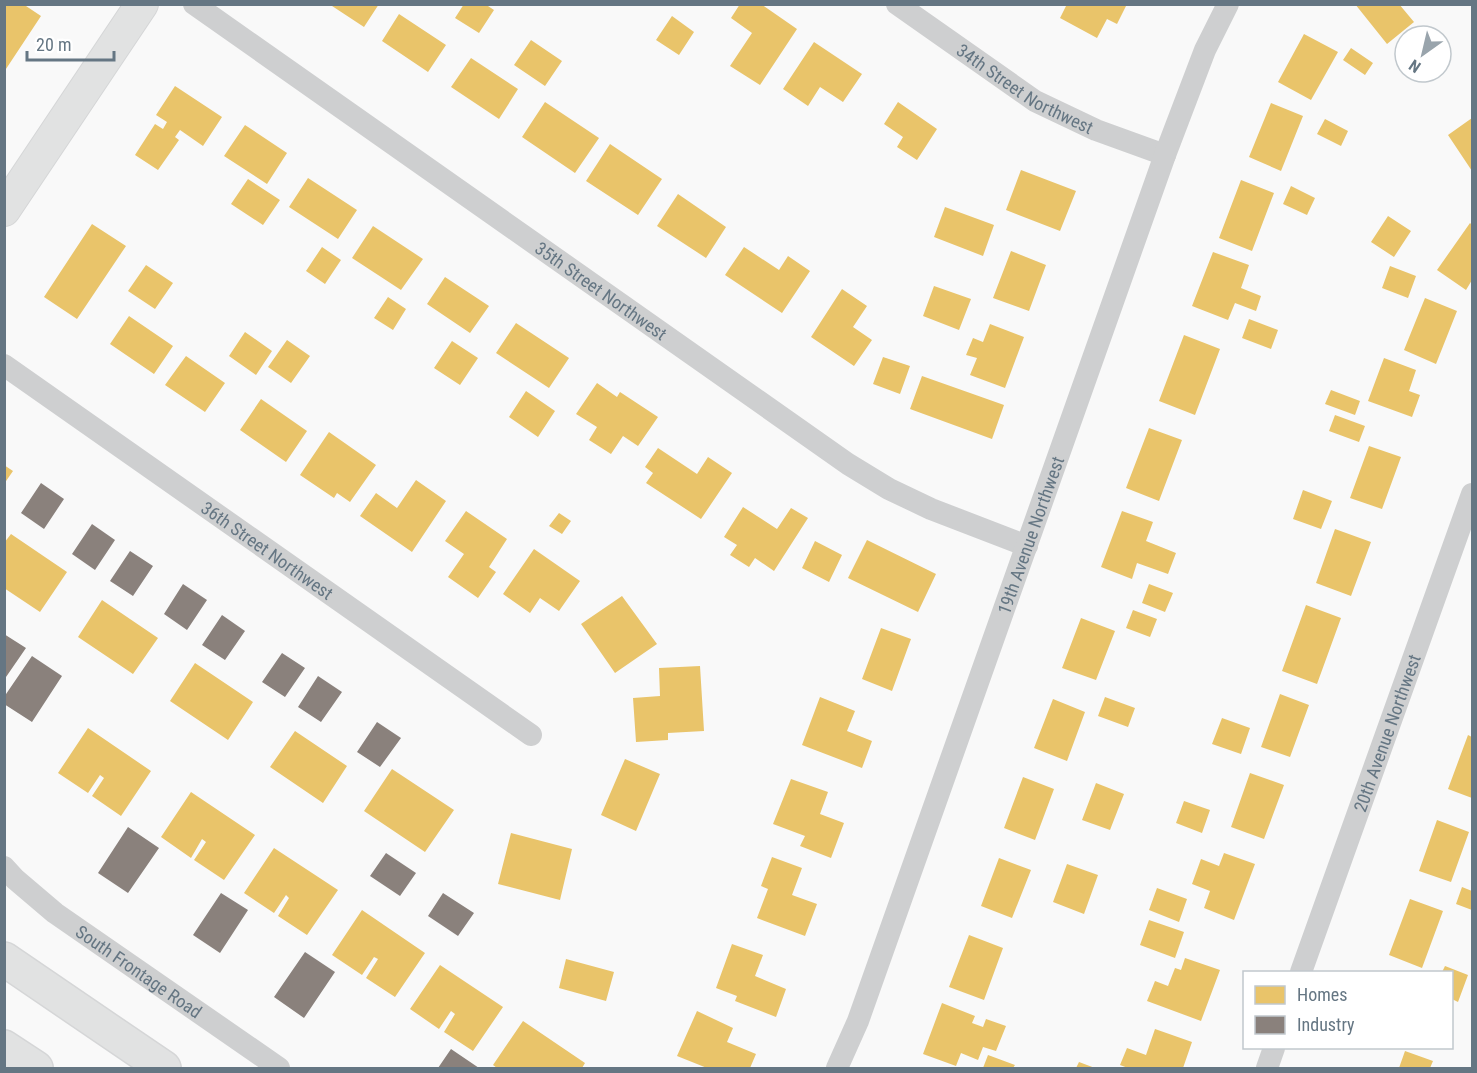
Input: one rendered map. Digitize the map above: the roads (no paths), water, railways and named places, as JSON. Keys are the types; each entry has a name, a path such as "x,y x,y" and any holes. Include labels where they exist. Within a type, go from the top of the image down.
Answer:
{"main road":[{"path":"4,210 142,4"},
{"path":"4,959 164,1068"},
{"path":"4,1047 36,1068"}],"street":[{"name":"35th Street Northwest","path":"194,4 848,464 890,489 931,508 1027,546"},
{"name":"34th Street Northwest","path":"897,4 1035,101 1096,130 1165,155"},
{"name":"19th Avenue Northwest","path":"837,1068 858,1021 1165,155 1205,50 1228,4"},
{"name":"36th Street Northwest","path":"4,365 531,735"},
{"name":"20th Avenue Northwest","path":"1301,971 1473,494"},
{"name":"South Frontage Road","path":"4,867 55,913 279,1068"},
{"path":"1267,1068 1273,1049"}]}
